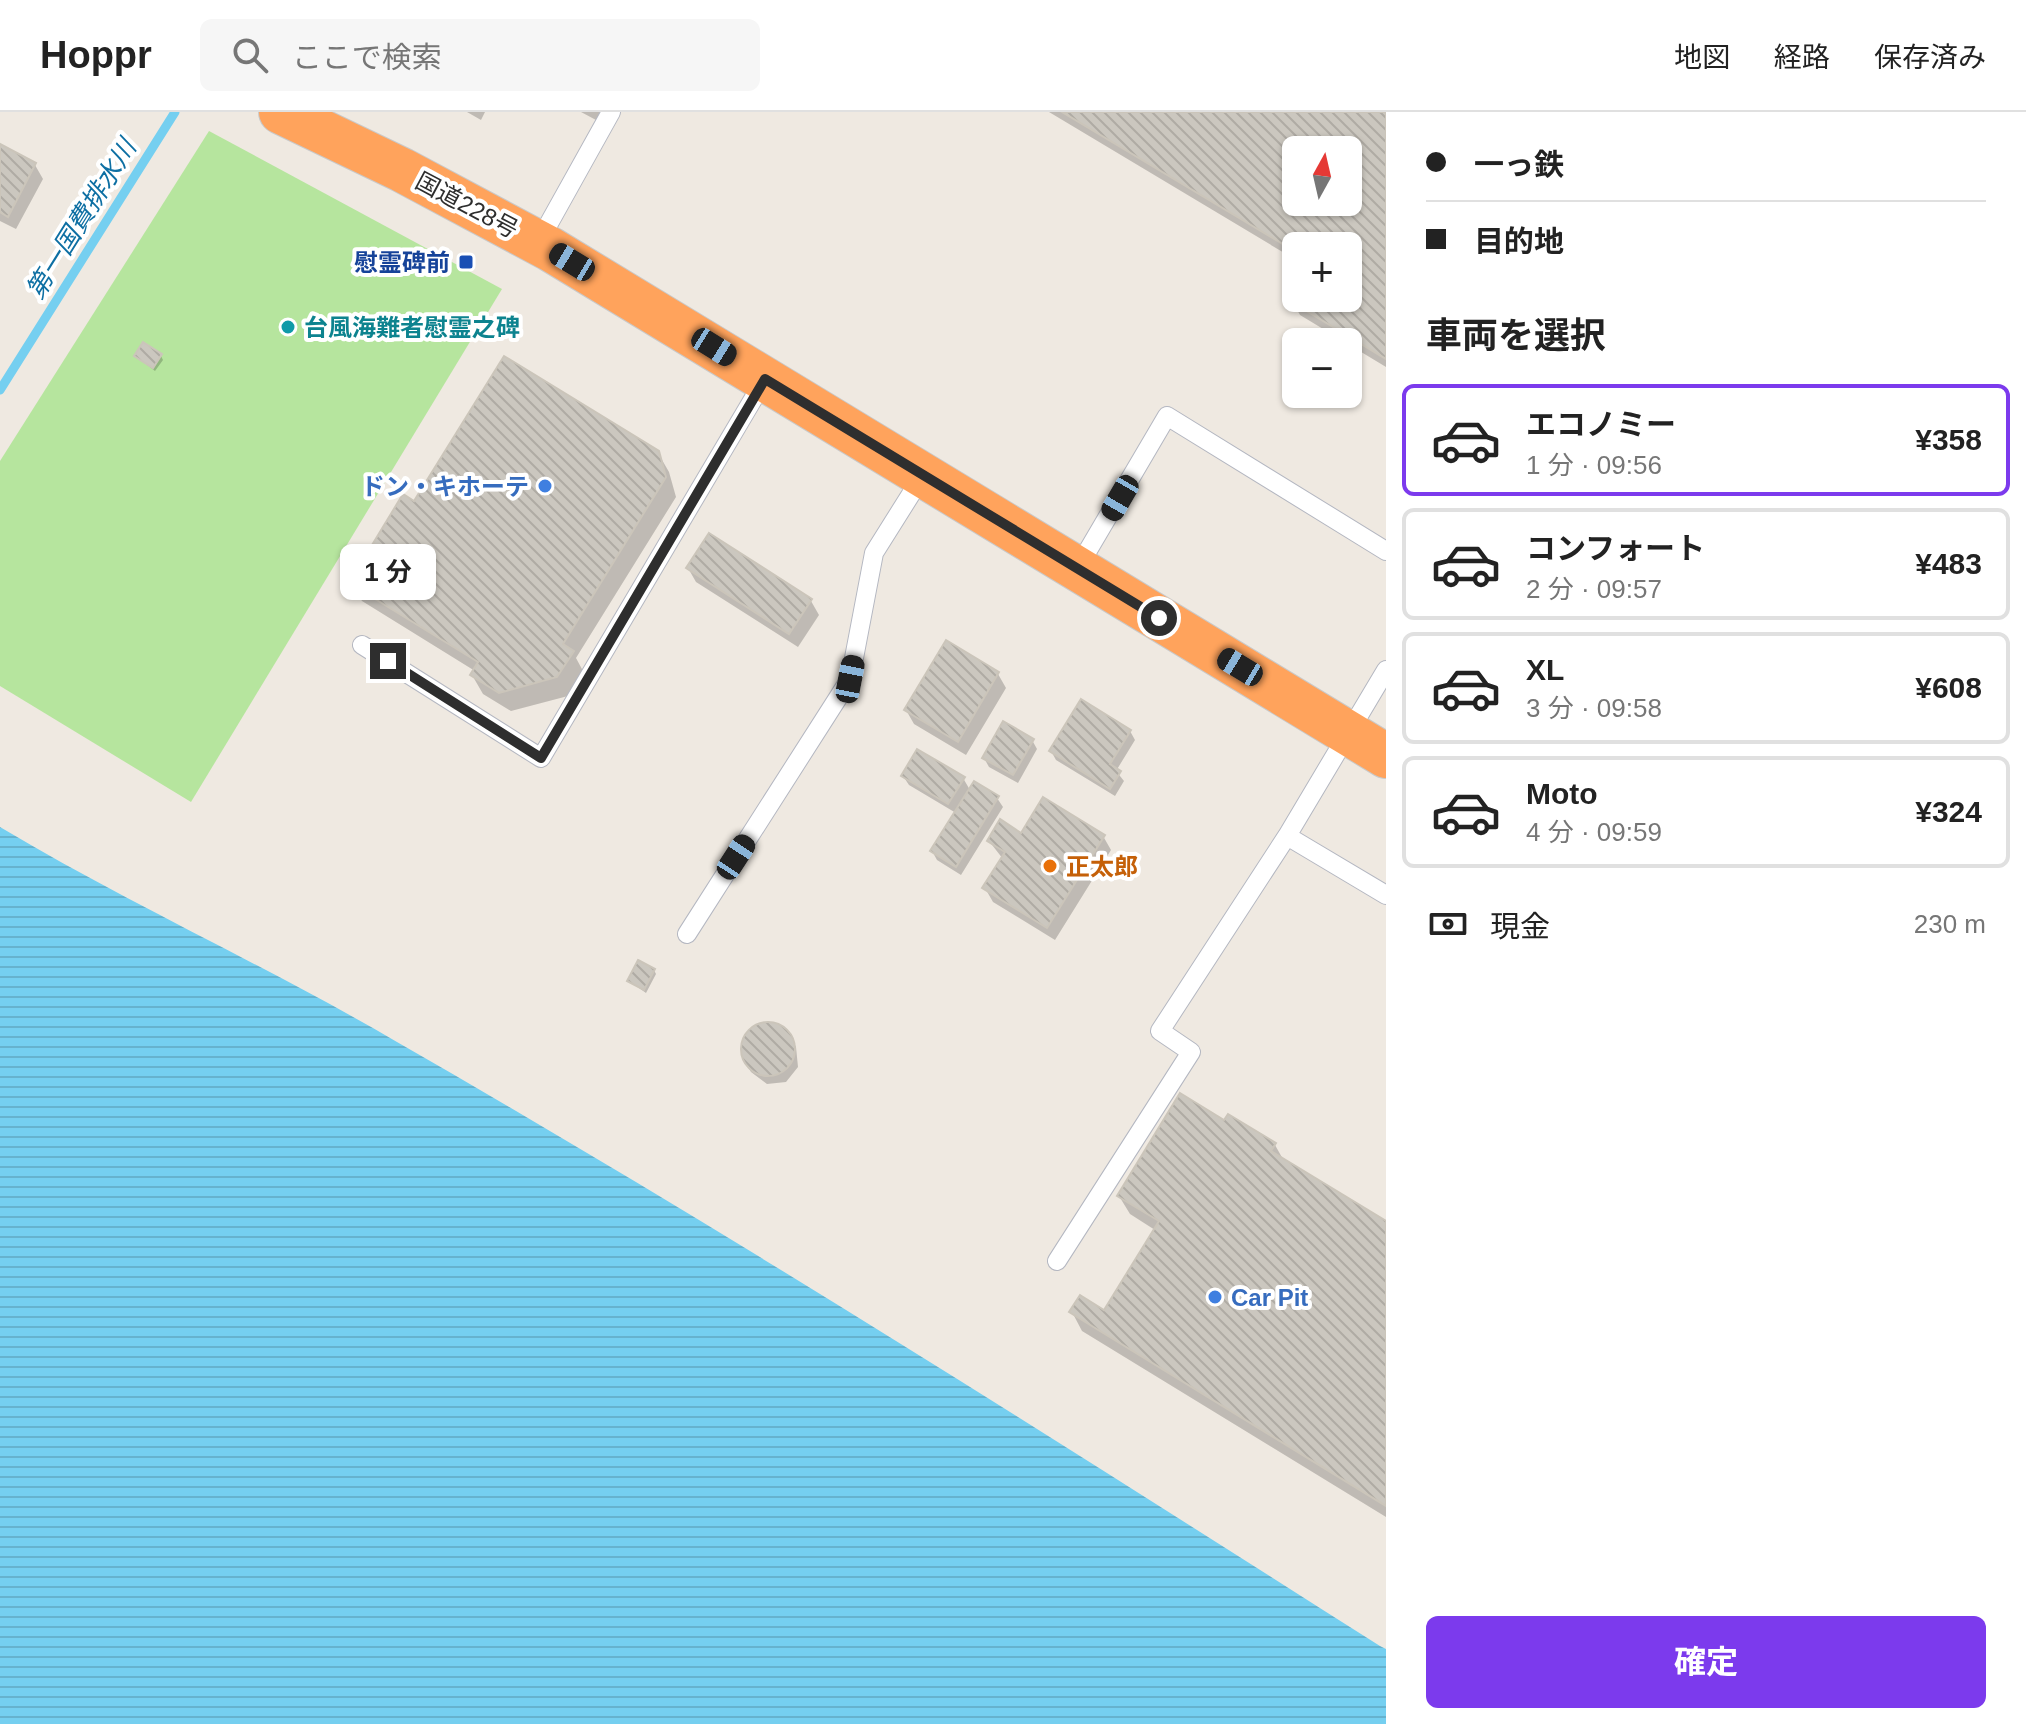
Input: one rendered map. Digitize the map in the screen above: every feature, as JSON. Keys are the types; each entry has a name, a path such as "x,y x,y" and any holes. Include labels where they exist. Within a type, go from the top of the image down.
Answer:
{"highway":[{"name":"国道228号","path":"281,112 402,170 538,243 1386,756"}],"lane":[{"path":"538,243 611,112"},
{"path":"362,645 541,758 765,379"},
{"path":"1077,569 1167,416 1386,551"},
{"path":"687,934 850,679 874,553 923,475"},
{"path":"1057,1261 1191,1052 1160,1031 1287,836 1386,670"},
{"path":"1287,836 1386,895"}],"green space":[{"path":"209,131 502,289 191,802 0,686 0,461"}],"water":[{"path":"0,827 348,1014 522,1114 892,1338 1386,1649 1386,1724 0,1724"}],"building":[{"path":"1062,112 1386,112 1386,359 1362,344 1362,328 1335,328 1308,312 1362,312 1362,232 1282,232 1282,244"},
{"path":"0,144 36,163 8,217 0,212"},
{"path":"143,342 162,354 153,368 134,356"},
{"path":"504,356 659,451 666,477 563,644 574,651 557,677 499,693 470,675 478,662 349,583 403,494 414,501"},
{"path":"709,533 812,599 789,634 686,568"},
{"path":"946,640 999,672 958,742 904,710"},
{"path":"1081,699 1131,730 1110,764 1121,771 1110,789 1049,751"},
{"path":"1003,721 1034,739 1013,775 982,758"},
{"path":"917,749 965,777 948,804 901,776"},
{"path":"974,781 999,796 956,867 930,851"},
{"path":"1043,797 1105,835 1047,928 982,888 1005,852 987,841 1000,819 1021,833"},
{"path":"638,960 655,969 644,990 627,981"},
{"path":"768,1022 779,1024 787,1030 793,1038 793,1060 787,1068 779,1074 768,1076 757,1074 749,1068 743,1060 741,1049 743,1038 749,1030 757,1024"},
{"path":"1180,1093 1224,1120 1228,1114 1276,1143 1271,1151 1386,1221 1386,1506 1069,1312 1080,1295 1104,1310 1159,1221 1117,1196"}],"waterway":[{"name":"第一国費排水川","path":"0,390 175,112"}],"place":[{"name":"慰霊碑前","path":"466,262"},
{"name":"台風海難者慰霊之碑","path":"288,327"},
{"name":"ドン・キホーテ","path":"545,486"},
{"name":"正太郎","path":"1050,866"},
{"name":"Car Pit","path":"1215,1297"}],"route":[{"path":"388,661 541,758 765,379 1159,618"}]}
